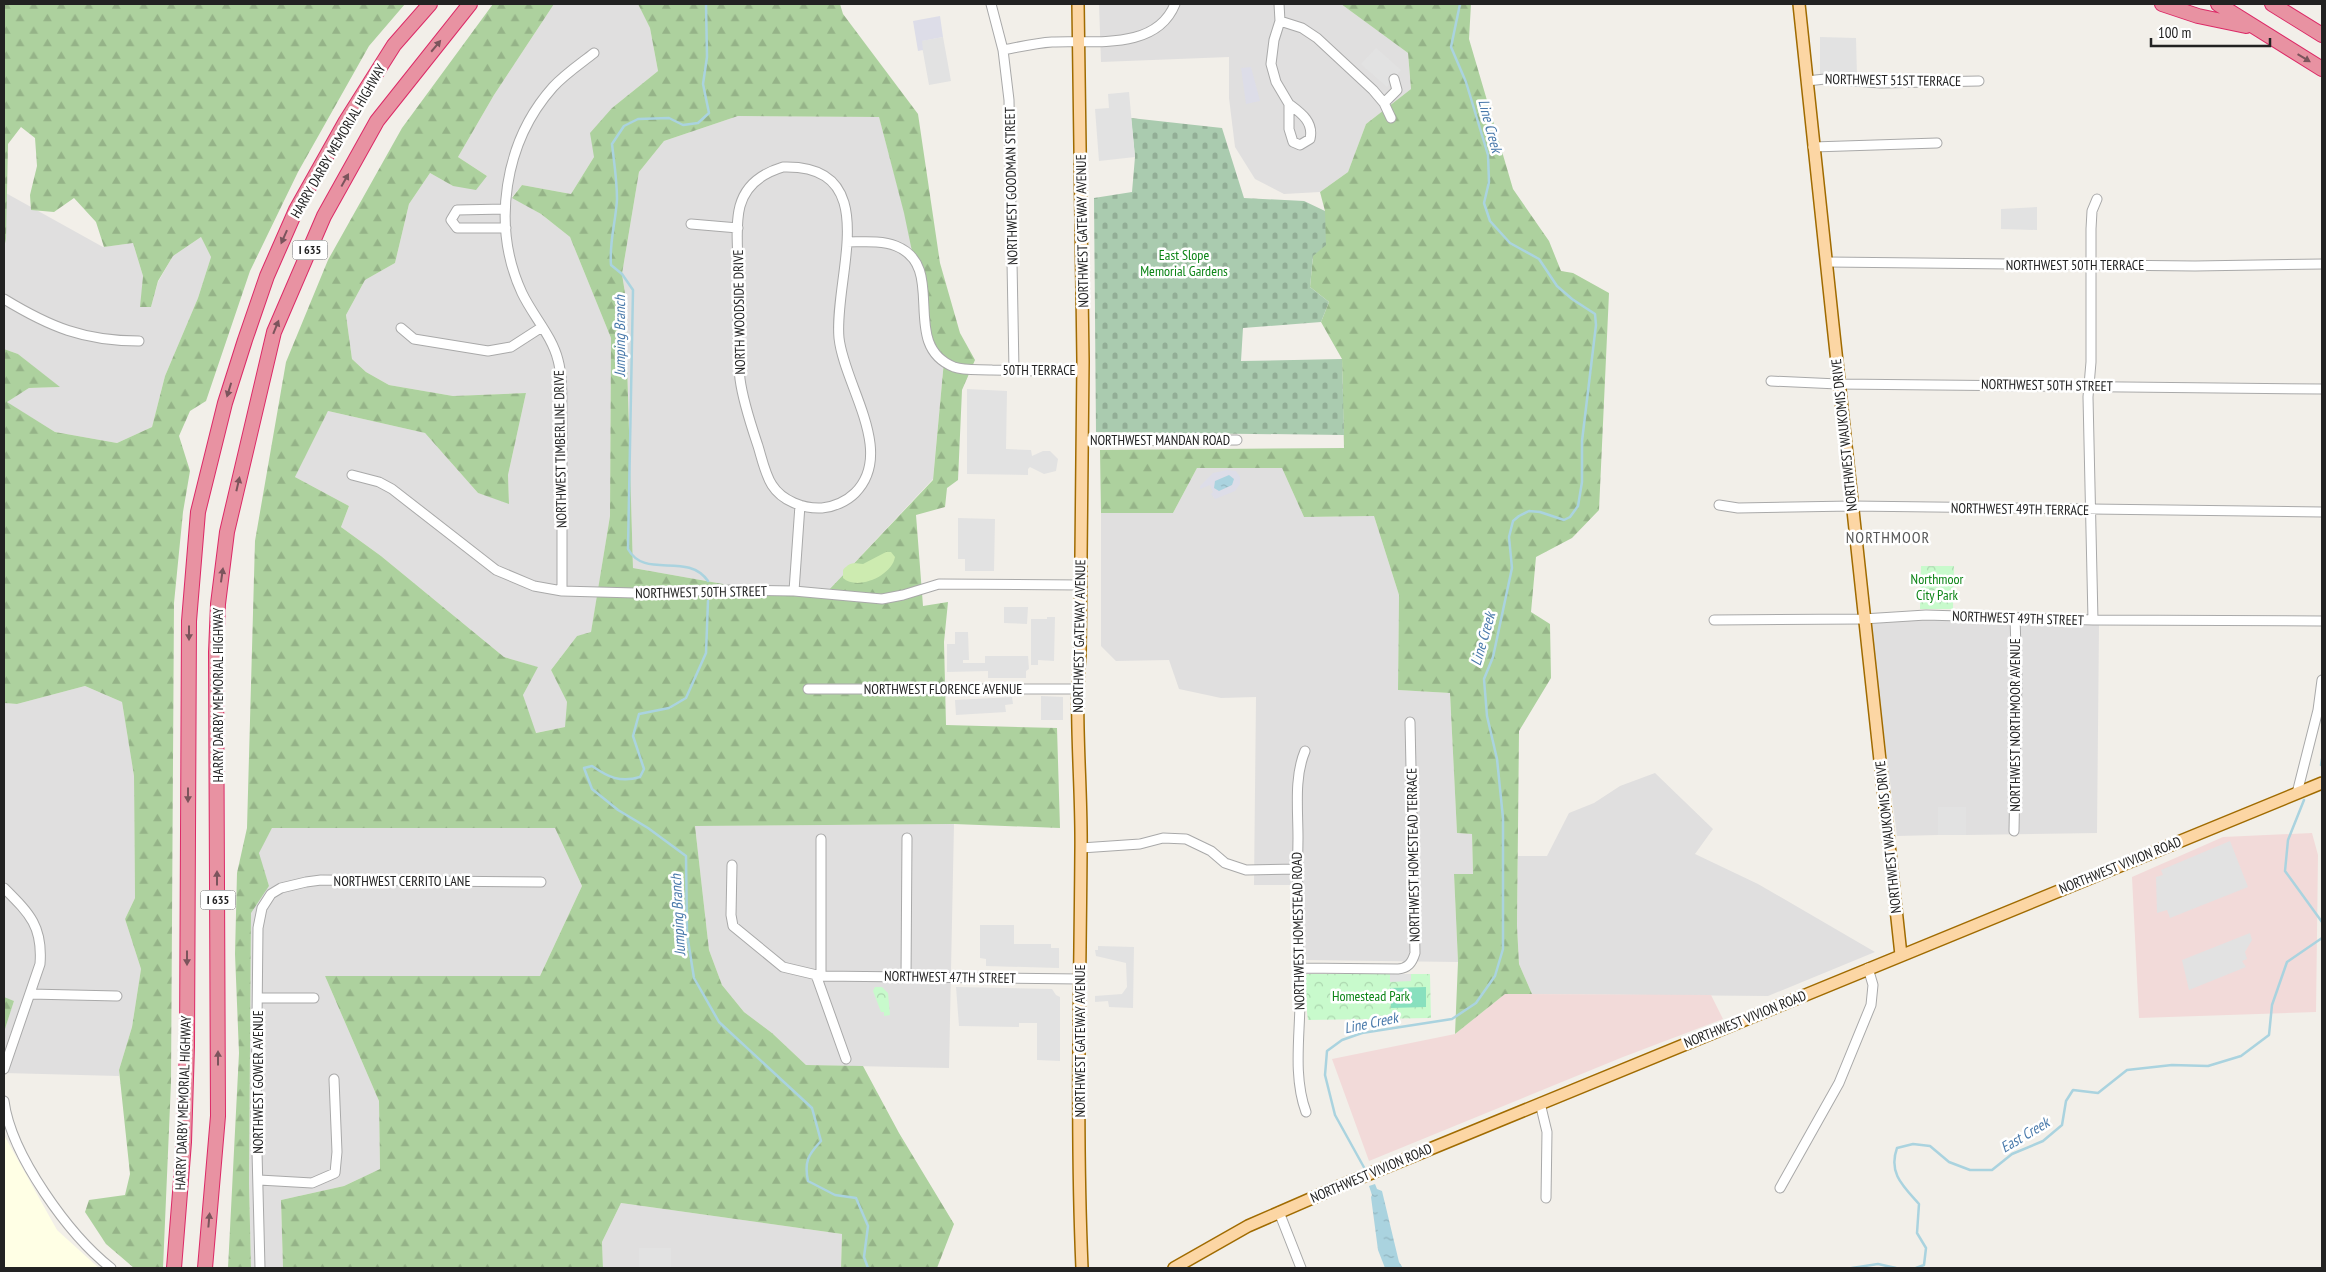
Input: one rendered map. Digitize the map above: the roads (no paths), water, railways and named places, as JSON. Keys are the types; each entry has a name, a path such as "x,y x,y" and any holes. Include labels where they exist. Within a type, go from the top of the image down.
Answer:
{"highway":[{"name":"HARRY DARBY MEMORIAL HIGHWAY","path":"174,1267 184,1142 187,1046 189,620 198,512 225,403 245,340 267,276 296,210 346,121 394,45 430,4"},
{"name":"HARRY DARBY MEMORIAL HIGHWAY","path":"205,1268 218,1116 216,652 218,604 234,499 274,332 324,216 377,121 470,4"},
{"path":"2162,4 2198,16 2256,28"},
{"path":"2218,4 2322,69"},
{"path":"2272,4 2322,35"}],"main road":[{"name":"NORTHWEST GATEWAY AVENUE","path":"1078,4 1083,370 1080,654 1077,689 1081,848 1079,1200 1082,1268"},
{"name":"NORTHWEST WAUKOMIS DRIVE","path":"1799,4 1828,262 1838,384 1863,618 1901,955"},
{"name":"NORTHWEST VIVION ROAD","path":"1174,1268 1218,1242 1279,1212 1389,1165 2322,783"}],"street":[{"name":"NORTHWEST GOODMAN STREET","path":"991,4 1003,50 1009,100 1014,370"},
{"path":"1003,50 1053,42 1079,43 1136,38 1152,32 1161,25 1175,4"},
{"path":"1280,4 1280,21 1274,40 1271,64 1276,82 1290,104"},
{"path":"1280,21 1302,28 1317,38 1384,104 1391,118"},
{"name":"NORTHWEST TIMBERLINE DRIVE","path":"562,591 560,371 558,359 520,286 506,228 505,209 512,164 529,122 554,87 594,53"},
{"path":"1384,104 1397,90 1398,86 1394,79"},
{"name":"NORTHWEST 51ST TERRACE","path":"1807,80 1825,79 1881,83 1979,81"},
{"path":"1814,147 1937,143"},
{"name":"NORTH WOODSIDE DRIVE","path":"800,505 785,498 772,485 744,397 739,362 738,228 740,206 755,181 766,172 783,167 799,167 822,173 833,183 842,196 846,211 847,242"},
{"path":"2093,620 2089,386 2090,265 2092,212 2097,199"},
{"path":"505,209 456,210 451,220 457,228 506,228"},
{"path":"691,224 738,228"},
{"path":"794,591 800,505 822,508 838,504 850,498 861,487 870,466 871,446 869,437 840,341 839,313 845,280 847,242"},
{"name":"50TH TERRACE","path":"847,242 884,243 896,246 907,252 915,260 921,272 924,330 933,352 954,367 994,370 1083,370"},
{"name":"NORTHWEST 50TH TERRACE","path":"1828,262 2090,265 2322,264"},
{"path":"4,299 41,321 78,335 116,341 139,341"},
{"path":"401,328 414,339 488,351 511,347 542,327"},
{"name":"NORTHWEST 50TH STREET","path":"1771,380 1838,384 2322,389"},
{"name":"NORTHWEST MANDAN ROAD","path":"1082,441 1237,440"},
{"name":"NORTHWEST 50TH STREET","path":"352,474 379,482 392,489 496,570 534,586 562,591 635,593 724,590 794,591 882,599 903,596 939,584 1081,585"},
{"name":"NORTHWEST 49TH TERRACE","path":"1718,505 1738,508 1852,506 2322,512"},
{"name":"NORTHWEST 49TH STREET","path":"1714,620 1863,618 1926,615 2093,620 2322,621"},
{"name":"NORTHWEST NORTHMOOR AVENUE","path":"2014,831 2017,679 2015,618"},
{"path":"2297,793 2318,710 2322,680"},
{"name":"NORTHWEST FLORENCE AVENUE","path":"808,689 1077,689"},
{"name":"NORTHWEST HOMESTEAD TERRACE","path":"1298,968 1398,969 1412,962 1415,953 1410,722"},
{"name":"NORTHWEST HOMESTEAD ROAD","path":"1305,751 1300,764 1298,968 1299,1082 1300,1097 1306,1112"},
{"path":"906,977 907,838"},
{"path":"1081,848 1140,844 1163,838 1186,839 1212,850 1225,863 1246,870 1298,869"},
{"path":"822,839 818,975 846,1059"},
{"name":"NORTHWEST 47TH STREET","path":"732,865 731,920 736,930 783,968 818,975 1080,979"},
{"name":"NORTHWEST CERRITO LANE","path":"268,898 281,888 322,880 541,882"},
{"path":"4,888 29,913 38,933 40,964 4,1069"},
{"name":"NORTHWEST GOWER AVENUE","path":"260,1268 256,1113 259,920 268,898"},
{"path":"1780,1188 1839,1083 1871,1005 1873,985 1868,968"},
{"path":"30,994 117,996"},
{"path":"258,998 314,998"},
{"path":"259,1180 312,1183 335,1173 337,1152 334,1079"},
{"path":"4,1102 7,1120 17,1145 53,1206 83,1242 111,1268"},
{"path":"1540,1103 1547,1132 1546,1198"},
{"path":"1279,1212 1301,1268"}],"water":[{"path":"1229,475 1234,479 1232,485 1219,491 1214,488 1215,481"},
{"path":"1375,1184 1377,1189 1382,1191 1399,1262 1403,1268 1385,1268 1378,1250 1372,1195 1369,1186"}],"waterway":[{"name":"Jumping Branch","path":"706,4 707,57 703,84 709,113 698,123 683,125 669,118 638,119 624,126 612,144 617,199 611,265 622,274 633,290 628,549 635,558 645,563 689,568 699,572 708,581"},
{"name":"Line Creek","path":"1366,1171 1335,1115 1325,1075 1327,1051 1342,1040 1362,1033 1452,1019 1476,1003 1495,976 1503,949 1503,818 1497,759 1487,716 1484,679 1493,657 1512,568 1509,537 1513,521 1529,511 1540,512 1564,520 1570,517 1578,506 1582,482 1582,441 1596,325 1595,314 1572,299 1557,286 1539,259 1510,243 1490,221 1484,203 1489,182 1488,155 1466,82 1451,47 1460,4"},
{"name":"Jumping Branch","path":"708,601 706,653 686,698 669,708 639,714 633,736 644,769 640,777 620,779 609,776 592,766 584,768 592,789 618,810 648,828 686,856 687,934 694,978 719,1022 812,1108 821,1141 808,1159 808,1181 835,1195 856,1198 868,1226 864,1257 868,1268"},
{"name":"East Creek","path":"2321,765 2322,759"},
{"name":"East Creek","path":"2304,800 2288,840 2285,871 2322,922"},
{"name":"East Creek","path":"1916,1268 1924,1265 1926,1248 1917,1233 1919,1204 1903,1185 1896,1172 1894,1165 1897,1148 1913,1144 1930,1146 1949,1162 1970,1170 1992,1170 2012,1154 2043,1141 2062,1125 2066,1101 2073,1090 2098,1093 2127,1070 2172,1065 2208,1066 2241,1056 2269,1035 2272,1005 2287,962 2322,938"},
{"name":"East Creek","path":"1852,1268 1878,1264 1896,1268"}],"district":[{"name":"NORTHMOOR","path":"1888,537"}],"park label":[{"name":"East Slope Memorial Gardens","path":"1184,264"},
{"name":"Northmoor City Park","path":"1937,588"},
{"name":"Homestead Park","path":"1371,996"}]}
